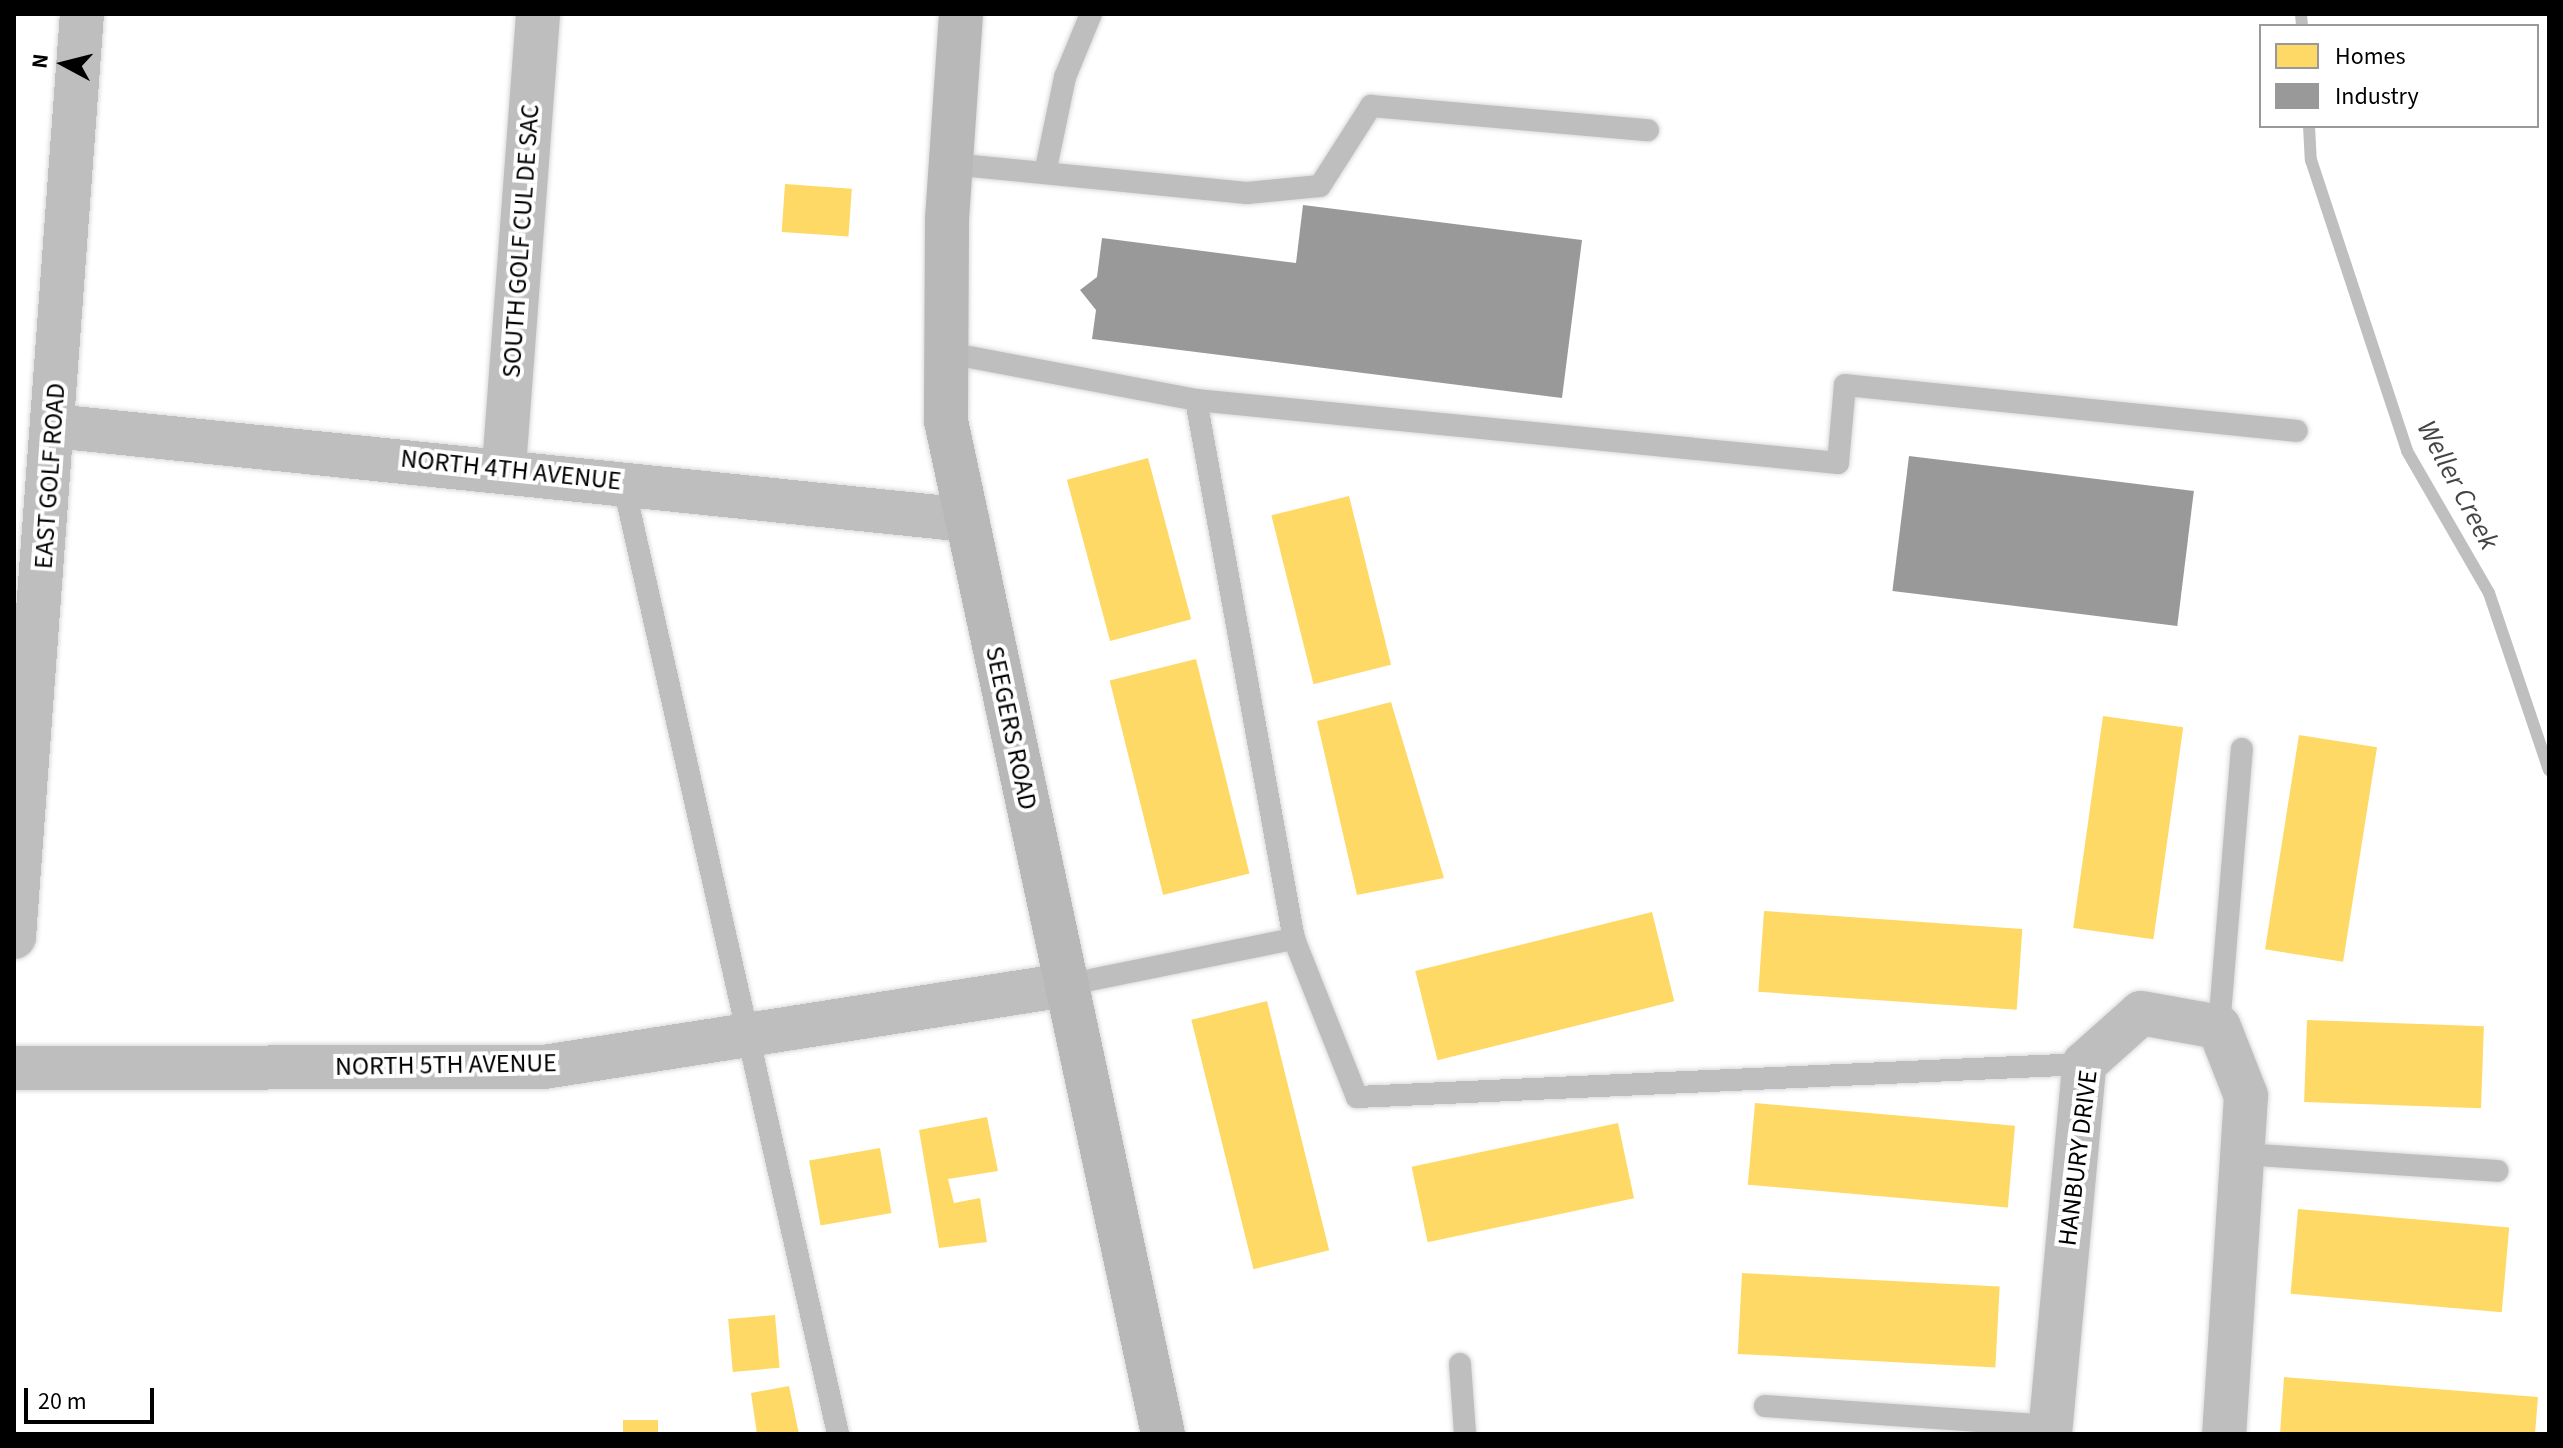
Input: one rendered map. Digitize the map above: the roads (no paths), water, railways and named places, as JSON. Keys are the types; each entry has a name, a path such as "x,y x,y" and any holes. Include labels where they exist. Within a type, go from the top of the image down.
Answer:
{"street":[{"name":"EAST GOLF ROAD","path":"14,937 82,14"},
{"name":"SOUTH GOLF CUL DE SAC","path":"504,467 538,14"},
{"name":"SEEGERS ROAD","path":"961,14 943,352 946,421 1163,1434"},
{"name":"NORTH 4TH AVENUE","path":"54,426 504,467 967,520"},
{"name":"NORTH 5TH AVENUE","path":"14,1068 544,1067 1065,985"},
{"name":"HANBURY DRIVE","path":"2050,1430 2084,1064 2141,1013 2219,1027"},
{"path":"2219,1027 2246,1096 2224,1434"}],"lane":[{"path":"1045,173 1065,77 1091,14"},
{"path":"951,164 1247,193 1320,186 1371,106 1648,130"},
{"path":"943,352 1196,400 1838,463 1845,385 2297,431"},
{"path":"1196,400 1294,939 1357,1097 2084,1064"},
{"path":"623,482 838,1434"},
{"path":"2219,1027 2242,749"},
{"path":"1065,985 1294,939"},
{"path":"2243,1154 2497,1171"},
{"path":"1460,1364 1465,1434"},
{"path":"1765,1406 2050,1430"}],"waterway":[{"name":"Weller Creek","path":"2301,14 2302,24"},
{"name":"Weller Creek","path":"2309,128 2311,160 2407,451 2489,593 2549,770"}]}
